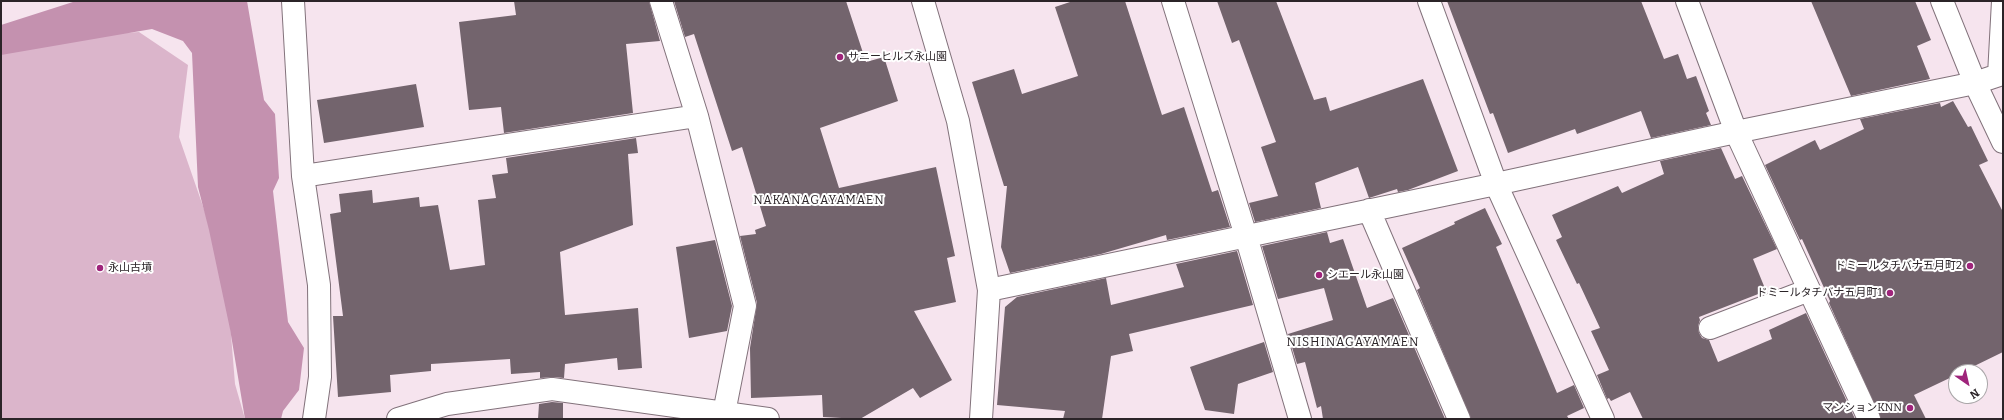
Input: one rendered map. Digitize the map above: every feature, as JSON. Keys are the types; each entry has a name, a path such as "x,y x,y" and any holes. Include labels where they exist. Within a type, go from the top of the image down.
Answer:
{"street":[{"path":"293,1 303,176 320,285 320,377 314,419"},
{"path":"661,1 697,116 745,306 724,413"},
{"path":"922,1 958,121 989,290 981,419"},
{"path":"1173,1 1246,236 1300,419"},
{"path":"1429,1 1496,184 1603,419"},
{"path":"1687,1 1736,132 1869,419"},
{"path":"1942,1 1975,83 2003,142"},
{"path":"989,290 1975,83 1999,75 2003,1"},
{"path":"303,176 697,116"},
{"path":"1369,210 1459,419"},
{"path":"1710,328 1810,290"},
{"path":"398,419 447,404 552,389 768,419"}],"shaded area":[{"path":"76,1 247,1 264,100 275,114 279,178 273,191 288,322 304,348 299,390 283,411 281,419 245,419 230,329 209,230 198,187 192,53 183,41 152,29 1,55 1,25"},
{"path":"139,32 188,65 179,137 206,215 229,310 235,384 245,419 1,419 1,50 67,37"}],"building":[{"path":"514,1 649,1 660,41 626,44 633,113 504,133 501,107 469,110 459,22 516,15"},
{"path":"674,1 846,1 866,62 884,57 898,101 820,128 839,188 936,167 955,256 947,258 956,302 914,311 952,380 920,398 913,388 860,419 823,417 822,395 751,398 750,348 757,303 740,236 756,234 755,230 766,226 742,147 732,151 694,34 685,37"},
{"path":"1073,1 1125,1 1162,115 1184,107 1212,192 1218,190 1230,227 1167,240 1166,235 1101,254 1010,273 1001,247 1007,186 1004,186 972,82 1014,69 1022,94 1078,76 1055,7"},
{"path":"1217,1 1276,1 1314,100 1326,97 1330,111 1423,79 1458,171 1408,190 1398,192 1397,189 1369,198 1358,167 1315,183 1321,208 1255,222 1249,203 1278,196 1261,147 1276,142 1239,40 1232,43"},
{"path":"1447,1 1641,1 1664,59 1678,54 1687,79 1696,76 1709,111 1706,113 1711,125 1651,138 1641,111 1577,134 1575,129 1508,153 1493,113 1490,114"},
{"path":"1811,1 1915,1 1931,40 1917,46 1930,79 1851,96"},
{"path":"416,84 424,127 324,143 317,100"},
{"path":"1953,101 1968,127 1971,126 1988,161 1979,165 2003,212 2003,352 1978,364 1948,364 1948,379 1914,395 1926,419 1881,419 1802,239 1800,240 1765,165 1815,140 1820,150 1864,129 1860,119 1940,103 1941,107"},
{"path":"636,138 638,153 628,154 633,225 560,252 565,315 638,308 642,368 618,370 617,358 565,364 564,378 540,378 540,372 511,374 510,359 431,364 431,371 390,375 391,392 338,397 333,316 343,316 330,214 341,212 339,194 372,190 373,203 419,197 420,207 438,205 450,270 485,265 478,200 496,198 492,175 508,173 506,158"},
{"path":"1721,148 1735,179 1742,176 1777,249 1753,259 1766,291 1699,317 1699,333 1702,338 1709,340 1718,362 1772,339 1769,330 1806,313 1855,419 1643,419 1630,392 1611,401 1609,398 1607,399 1597,375 1609,370 1591,331 1600,328 1579,283 1577,284 1556,240 1562,237 1552,215 1618,186 1622,193 1664,174 1660,161"},
{"path":"1485,208 1502,244 1496,247 1557,393 1574,385 1584,408 1567,416 1569,419 1471,419 1417,290 1420,288 1402,248 1455,224 1454,222"},
{"path":"1327,232 1330,243 1343,239 1367,308 1393,298 1445,419 1323,419 1321,406 1317,408 1305,362 1297,364 1288,334 1333,320 1324,288 1278,299 1262,246"},
{"path":"715,240 732,306 727,331 689,338 676,247"},
{"path":"1237,251 1253,305 1129,334 1133,351 1111,356 1102,419 1063,419 1065,411 997,405 1005,307 1017,297 1106,278 1111,305 1184,287 1176,264"},
{"path":"1264,342 1273,372 1238,384 1234,414 1205,410 1190,367"},
{"path":"552,402 563,403 563,419 538,419 539,404"}],"place":[{"name":"サニーヒルズ永山園","path":"840,57"},
{"name":"ドミールタチバナ五月町2","path":"1970,266"},
{"name":"永山古墳","path":"100,268"},
{"name":"シエール永山園","path":"1319,275"},
{"name":"ドミールタチバナ五月町1","path":"1890,293"},
{"name":"マンションKNN","path":"1910,408"}],"district":[{"name":"NAKANAGAYAMAEN","path":"819,201"},
{"name":"NISHINAGAYAMAEN","path":"1353,343"}]}
